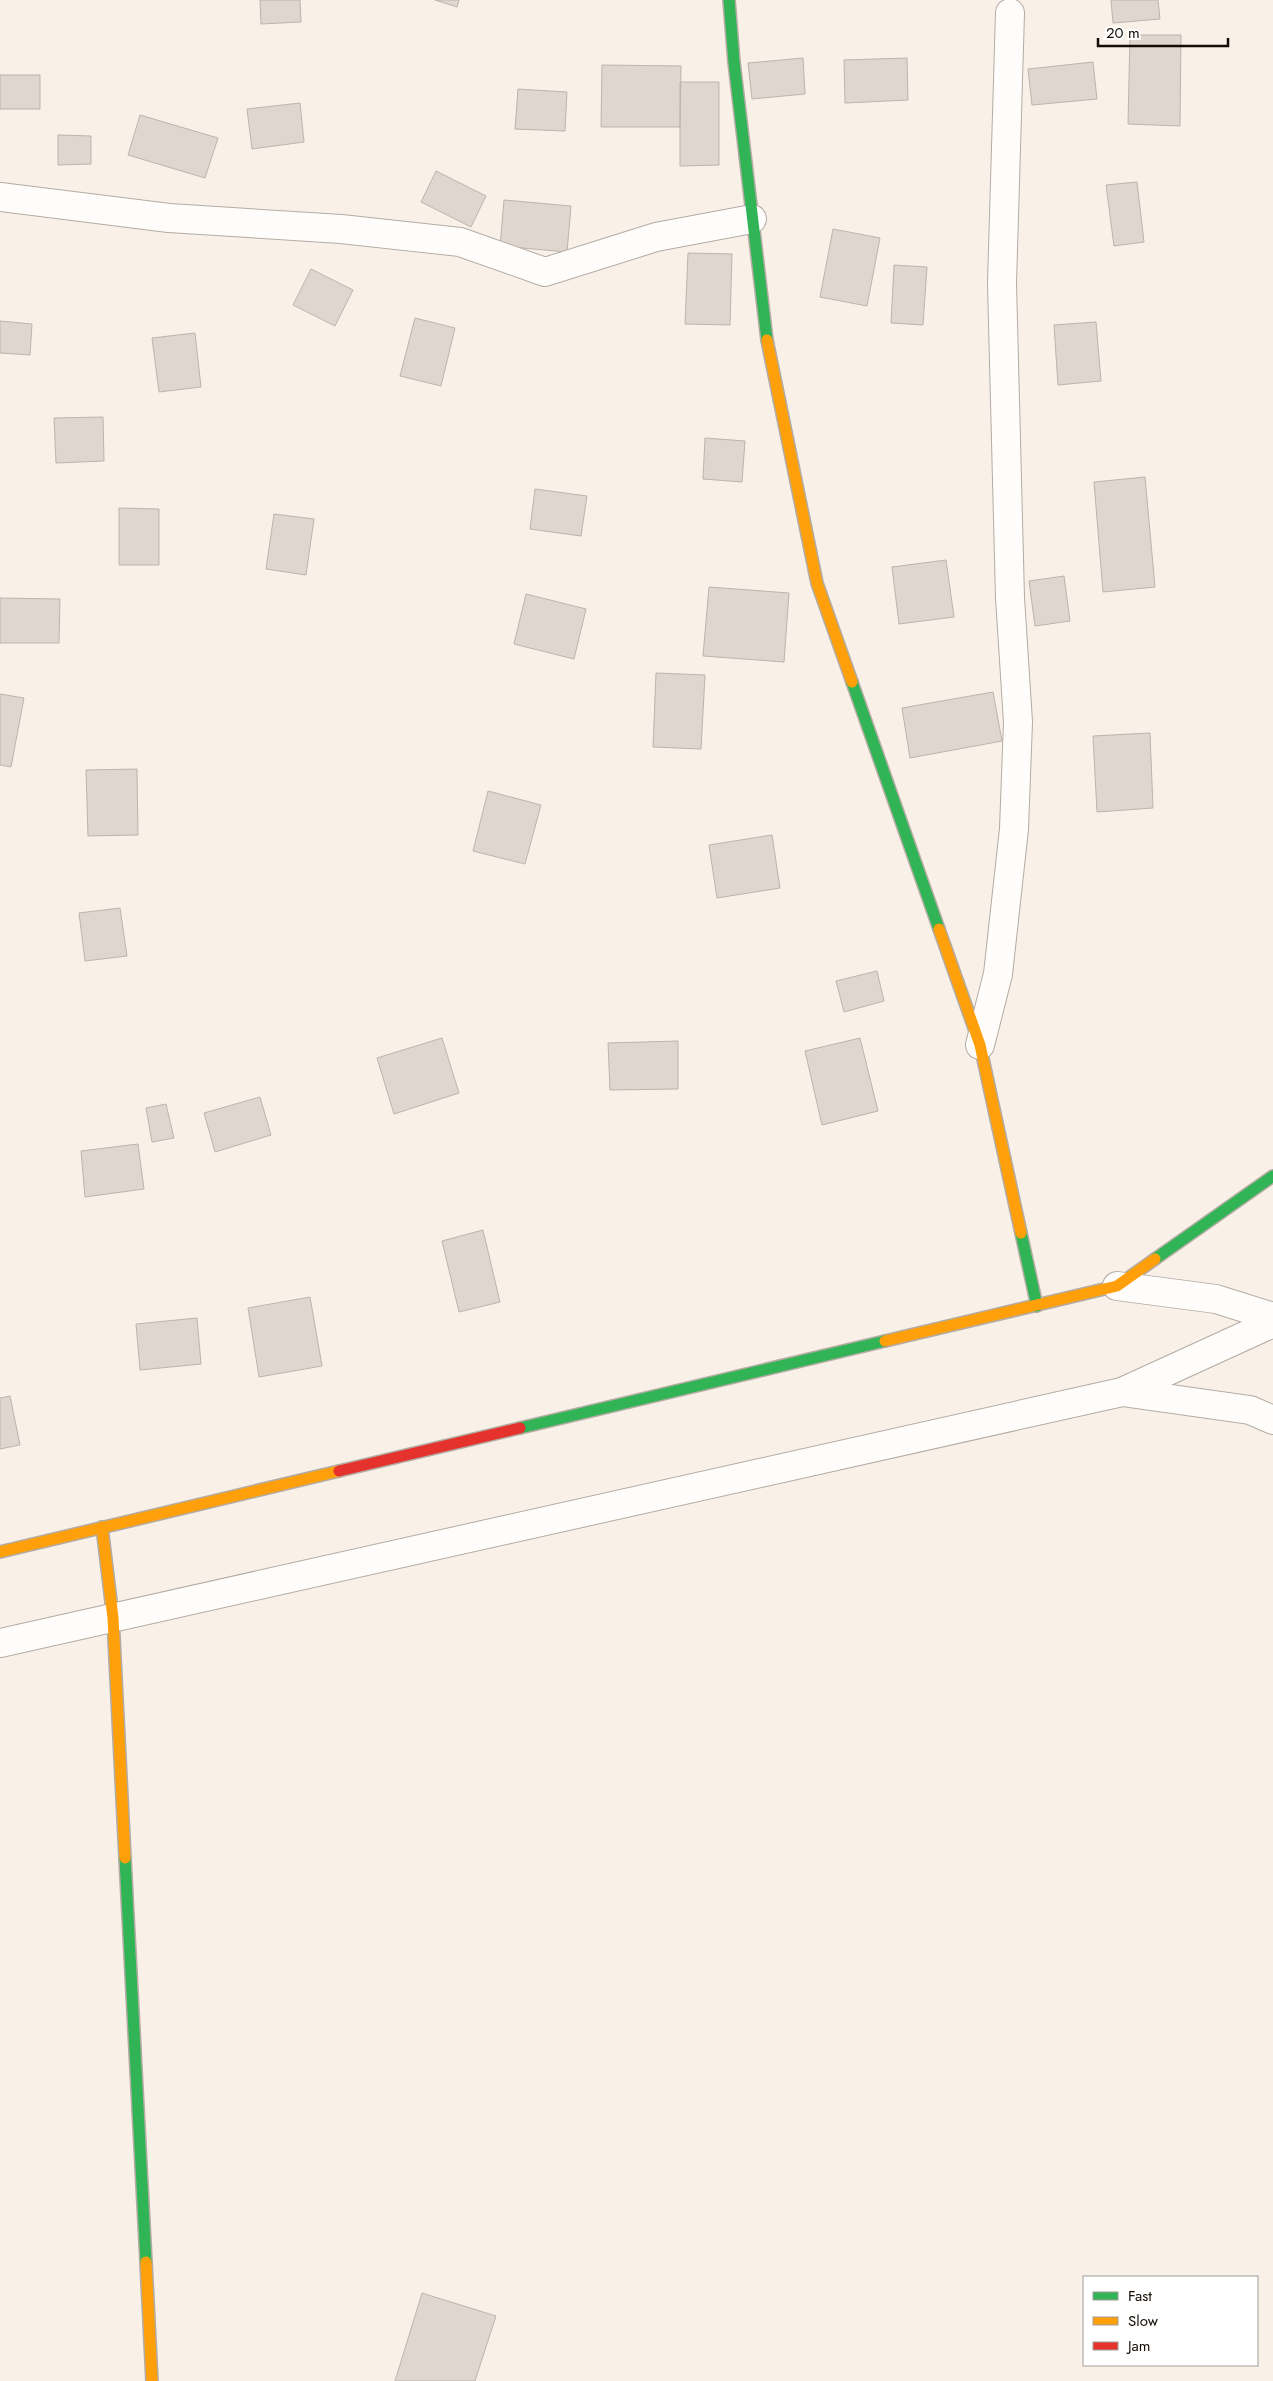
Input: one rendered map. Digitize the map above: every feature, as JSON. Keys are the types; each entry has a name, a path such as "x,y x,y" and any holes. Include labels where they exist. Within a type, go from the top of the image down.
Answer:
{"street":[{"path":"729,0 764,326 817,583 980,1045 1037,1306"},
{"path":"980,1045 998,974 1014,829 1018,722 1010,598 1002,283 1010,13"},
{"path":"0,197 169,218 341,229 460,242 545,272 656,238 752,219"},
{"path":"0,1552 1117,1286 1273,1176"},
{"path":"1117,1286 1216,1299 1273,1318"},
{"path":"0,1643 1122,1392 1273,1323"},
{"path":"1122,1392 1250,1410 1273,1420"},
{"path":"102,1527 113,1618 152,2381"}],"building":[{"path":"260,0 300,0 301,22 261,24"},
{"path":"435,0 459,0 457,7"},
{"path":"1111,0 1158,0 1160,19 1113,23"},
{"path":"1130,35 1181,35 1180,126 1128,124"},
{"path":"803,58 805,94 752,99 748,63"},
{"path":"907,58 908,100 845,103 844,60"},
{"path":"1093,62 1097,99 1032,105 1028,69"},
{"path":"602,65 681,66 680,127 601,127"},
{"path":"0,75 40,75 40,109 0,109"},
{"path":"680,82 719,82 719,165 680,166"},
{"path":"518,89 567,92 565,131 515,129"},
{"path":"300,103 304,142 252,149 247,109"},
{"path":"140,115 218,138 205,178 128,155"},
{"path":"58,135 91,136 91,164 58,165"},
{"path":"436,171 486,196 471,227 421,202"},
{"path":"1137,182 1144,242 1114,246 1106,185"},
{"path":"504,200 571,206 567,252 500,246"},
{"path":"833,229 880,238 867,306 820,297"},
{"path":"688,253 732,254 730,325 685,324"},
{"path":"894,265 927,267 923,325 891,323"},
{"path":"311,269 353,290 335,326 293,305"},
{"path":"415,318 455,328 441,386 400,376"},
{"path":"0,321 32,324 30,355 0,353"},
{"path":"1096,322 1101,381 1058,385 1054,325"},
{"path":"195,333 201,387 159,392 152,338"},
{"path":"103,417 104,461 56,463 54,418"},
{"path":"705,438 745,441 742,482 703,479"},
{"path":"1145,477 1155,587 1103,592 1094,482"},
{"path":"535,489 587,496 581,536 530,529"},
{"path":"119,508 159,509 159,565 119,565"},
{"path":"274,514 314,519 306,575 266,569"},
{"path":"946,560 954,617 899,624 892,567"},
{"path":"1064,576 1070,621 1035,626 1029,581"},
{"path":"709,587 789,593 784,662 703,656"},
{"path":"526,594 586,609 574,659 514,644"},
{"path":"0,598 60,599 59,643 0,643"},
{"path":"656,673 705,675 701,749 653,747"},
{"path":"993,692 1002,741 910,758 902,708"},
{"path":"0,694 24,698 11,767 0,765"},
{"path":"1150,733 1153,808 1097,812 1093,736"},
{"path":"137,769 138,835 88,836 86,770"},
{"path":"488,791 541,805 525,864 473,851"},
{"path":"772,835 780,888 717,898 709,845"},
{"path":"120,908 127,956 85,961 79,913"},
{"path":"877,971 884,1001 844,1012 836,981"},
{"path":"442,1038 459,1093 394,1114 377,1058"},
{"path":"860,1038 878,1111 822,1125 805,1051"},
{"path":"678,1041 678,1089 610,1090 608,1043"},
{"path":"260,1097 271,1135 215,1152 204,1113"},
{"path":"166,1104 174,1138 152,1142 146,1108"},
{"path":"138,1144 144,1189 85,1197 81,1151"},
{"path":"483,1230 500,1302 459,1312 442,1241"},
{"path":"310,1297 322,1366 259,1377 248,1308"},
{"path":"197,1318 201,1364 140,1370 136,1324"},
{"path":"10,1396 20,1445 0,1449 0,1398"},
{"path":"422,2293 496,2316 475,2381 395,2381"}],"traffic: fast":[{"path":"729,0 734,62 767,340"},
{"path":"852,682 939,929"},
{"path":"1155,1259 1273,1176"},
{"path":"1021,1233 1037,1306"},
{"path":"520,1428 885,1341"},
{"path":"125,1858 146,2262"}],"traffic: slow":[{"path":"767,340 817,583 852,682"},
{"path":"939,929 980,1045 1021,1233"},
{"path":"885,1341 1117,1286 1155,1259"},
{"path":"0,1552 339,1471"},
{"path":"102,1527 113,1618 125,1858"},
{"path":"146,2262 152,2381"}],"traffic: jam":[{"path":"339,1471 520,1428"}]}
